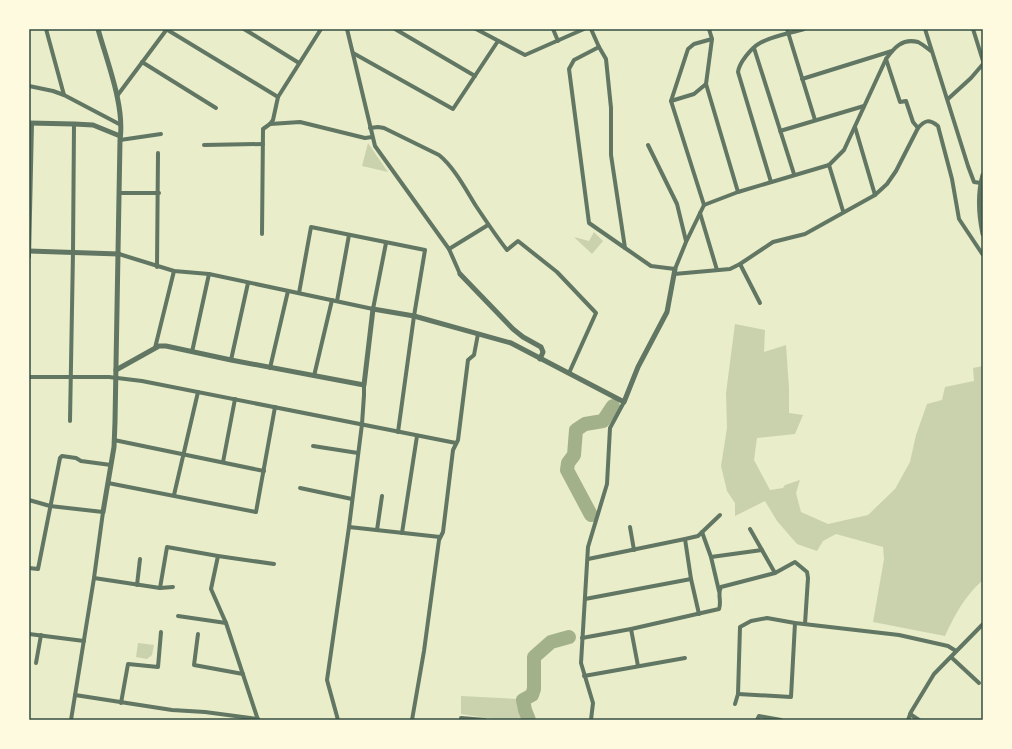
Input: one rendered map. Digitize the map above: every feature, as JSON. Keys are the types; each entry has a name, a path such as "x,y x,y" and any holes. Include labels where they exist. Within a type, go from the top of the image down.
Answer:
{"street":[{"path":"46,29 64,95"},
{"path":"71,720 114,440 121,114 98,29"},
{"path":"117,96 166,29 278,97"},
{"path":"244,29 299,63"},
{"path":"262,234 264,129 273,120 278,97 321,29"},
{"path":"347,29 375,146 449,249 460,274 513,329 523,337 541,346 543,352 540,359"},
{"path":"395,29 475,76"},
{"path":"476,29 525,55 584,29"},
{"path":"553,29 558,40"},
{"path":"591,29 606,59 611,108 611,155 625,248"},
{"path":"709,29 712,39 706,84 738,192"},
{"path":"771,182 738,72 741,62 761,42 788,31 804,29"},
{"path":"925,29 974,182 981,183"},
{"path":"948,99 971,78 983,63 973,29"},
{"path":"788,31 815,120"},
{"path":"704,205 671,101 688,49 694,44 712,39"},
{"path":"353,53 453,110 498,41"},
{"path":"591,720 593,703 581,663 582,638 588,547 607,484 610,428 624,402 638,367 666,312 674,272 686,242 704,205 738,192 794,174 829,165 844,150 886,59 892,50 898,44 918,42 932,51"},
{"path":"599,47 574,60 570,68 589,223 651,266 674,272 730,269 740,264 772,242 805,234 875,195 887,184 896,171 918,128 922,123 928,121 933,122 938,126 952,179 959,219 983,254"},
{"path":"754,48 794,174"},
{"path":"802,79 892,50"},
{"path":"886,59 900,102 906,101 913,122 918,128"},
{"path":"142,62 216,108"},
{"path":"671,101 694,94 706,84"},
{"path":"29,86 64,95 121,125"},
{"path":"780,131 864,106"},
{"path":"270,124 300,122 365,138 372,137"},
{"path":"29,257 30,123 93,125 120,138 160,134"},
{"path":"70,421 74,124"},
{"path":"370,128 384,128 443,158 462,183 488,225 507,250 518,241 557,272 596,313 569,373"},
{"path":"855,128 875,195"},
{"path":"204,145 263,144"},
{"path":"648,145 677,204 686,242"},
{"path":"158,152 158,266"},
{"path":"829,165 843,212"},
{"path":"983,175 981,183 982,199 980,221 983,234"},
{"path":"119,193 159,193"},
{"path":"700,213 717,270"},
{"path":"449,249 488,225"},
{"path":"299,293 310,227 425,250 398,432"},
{"path":"338,301 349,235"},
{"path":"338,720 327,680 362,424 364,385 373,309 386,243"},
{"path":"29,251 119,254 174,271 209,274 373,309 414,316 511,343 624,402"},
{"path":"740,264 760,303"},
{"path":"155,348 174,271"},
{"path":"192,352 209,274"},
{"path":"231,360 248,283"},
{"path":"270,368 288,291"},
{"path":"314,376 332,300"},
{"path":"412,720 418,694 439,540 442,532 468,360 474,356 478,334"},
{"path":"116,370 159,346 166,346 270,368 364,385"},
{"path":"29,377 109,377 142,381 456,443"},
{"path":"174,495 198,392"},
{"path":"223,462 235,399"},
{"path":"108,483 256,512 275,407"},
{"path":"402,533 417,436"},
{"path":"114,440 264,471"},
{"path":"313,446 358,453"},
{"path":"29,568 38,569 60,458 62,456 76,458 81,461 111,465"},
{"path":"300,488 352,499"},
{"path":"377,530 382,496"},
{"path":"29,500 50,506 103,512"},
{"path":"588,559 685,540 698,536 720,515"},
{"path":"349,527 440,537"},
{"path":"630,527 634,550"},
{"path":"750,529 775,573"},
{"path":"582,638 631,629 719,609 721,604 719,591 711,557 702,532"},
{"path":"685,540 691,579 699,614"},
{"path":"160,588 167,547 274,564"},
{"path":"711,557 762,550"},
{"path":"75,696 258,720 226,623 211,589 218,556"},
{"path":"137,585 140,559"},
{"path":"719,591 721,587 775,573 795,562 807,572 808,578 805,624"},
{"path":"94,578 160,588 173,587"},
{"path":"585,599 691,579"},
{"path":"178,616 226,623"},
{"path":"736,704 738,694 740,627 751,621 767,618 795,623 899,635 948,646 956,651"},
{"path":"738,694 791,697 795,623"},
{"path":"908,720 910,714 934,674 983,624"},
{"path":"631,629 638,666"},
{"path":"121,703 128,664 158,667 161,632"},
{"path":"29,634 84,641"},
{"path":"198,634 194,665 243,674"},
{"path":"36,662 42,635"},
{"path":"951,656 979,683"},
{"path":"584,676 685,658"},
{"path":"910,714 919,720"},
{"path":"757,720 759,716 781,720"},
{"path":"461,720 461,718 485,720"}],"green space":[{"path":"368,143 388,172 362,166"},
{"path":"594,232 603,241 592,254 574,237 589,241"},
{"path":"735,324 765,330 764,352 786,345 789,413 803,415 795,434 757,438 754,460 770,490 783,488 785,485 800,480 796,493 801,512 828,524 868,515 895,489 910,462 916,435 927,404 942,400 945,387 974,381 973,368 983,366 983,580 976,586 961,606 945,636 873,622 884,559 883,547 836,534 823,541 817,551 797,544 777,521 765,501 735,516 735,503 727,491 721,466 727,428 726,393"},
{"path":"138,643 154,645 152,655 147,659 136,657"},
{"path":"461,696 518,699 523,720 499,720 461,714"}],"waterway":[{"path":"591,515 567,470 568,463 574,455 576,430 585,424 603,421 613,406"},
{"path":"529,720 523,700 532,695 534,689 534,657 551,642 569,637"}]}
